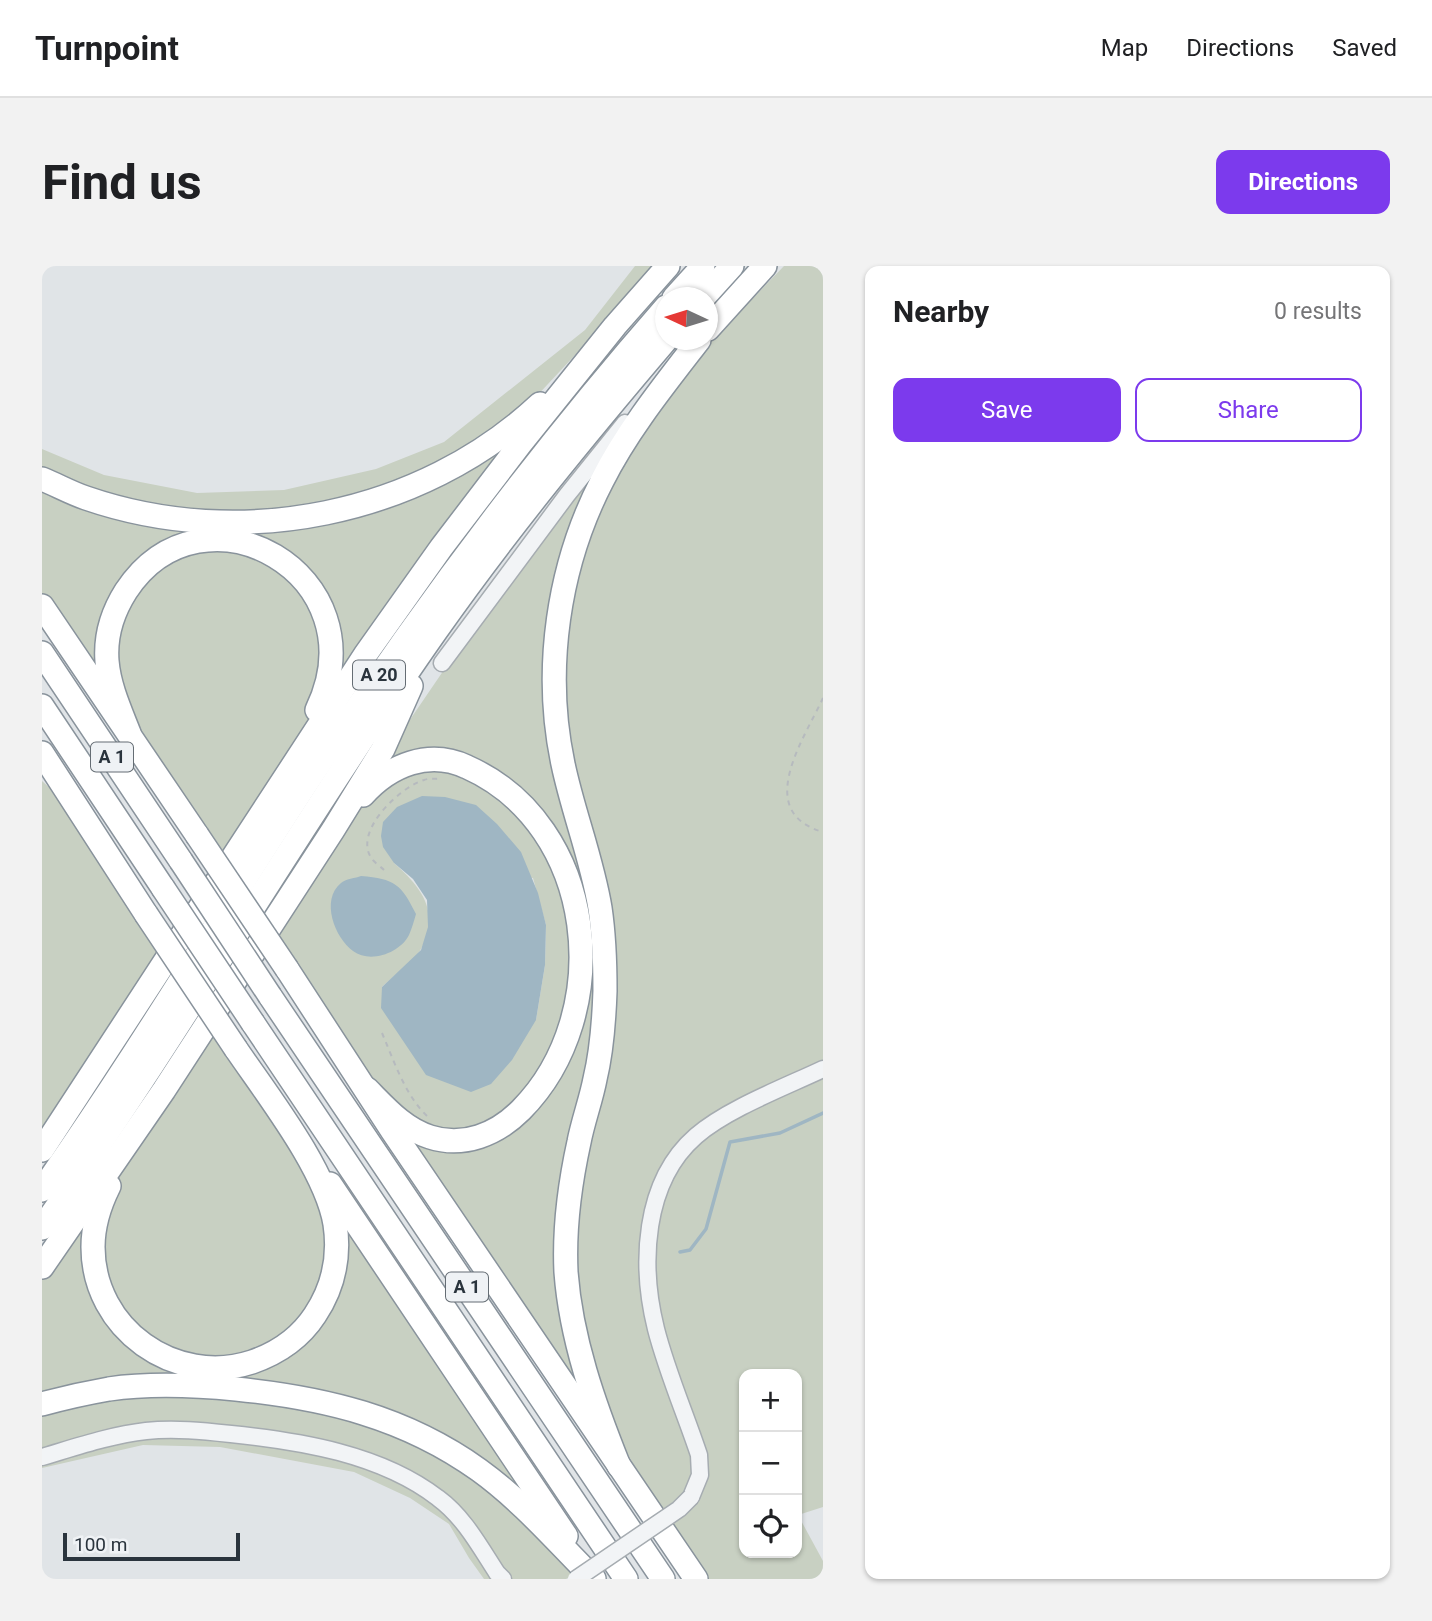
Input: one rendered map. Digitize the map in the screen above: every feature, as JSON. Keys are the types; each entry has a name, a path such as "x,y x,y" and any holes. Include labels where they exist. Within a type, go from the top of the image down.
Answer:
{"highway":[{"path":"42,1150 365,655 441,548 581,367 668,266"},
{"path":"684,287 703,266"},
{"path":"713,287 732,266"},
{"path":"718,318 765,266"},
{"name":"A 20","path":"42,1190 384,668 510,494 582,404 655,320"},
{"name":"A 20","path":"42,1228 435,632 558,470 658,350"},
{"path":"619,1466 600,1417 573,1325 566,1270 569,1210 579,1143 596,1079 603,1036 605,951 597,895 561,750 555,684 556,651 565,583 574,549 602,479 691,350"},
{"path":"42,479 85,498 172,518 236,522 315,515 408,488 462,461 528,415 581,367"},
{"path":"129,733 111,686 107,663 110,623 119,603 143,571 169,552 196,543 224,540 239,543 268,552 303,577 317,597 330,634 330,674 323,699 289,770"},
{"path":"42,606 393,1132 696,1579"},
{"path":"42,1268 130,1142 383,749 435,632"},
{"name":"A 1","path":"42,653 663,1579"},
{"name":"A 1","path":"42,706 626,1579"},
{"path":"42,753 91,832 236,1049 321,1171 594,1579"},
{"path":"332,830 370,787 398,767 417,760 433,759 464,765 503,789 535,821 561,863 572,890 579,919 582,952 580,985 566,1040 544,1082 509,1122 482,1137 452,1141 430,1138 402,1122 367,1090"},
{"path":"42,776 60,793 91,832"},
{"path":"42,1138 67,1113"},
{"path":"130,1142 104,1196 96,1224 93,1247 95,1270 101,1289 123,1328 154,1352 197,1367 222,1368 265,1357 290,1343 309,1324 325,1299 334,1273 335,1223 325,1194 297,1139"},
{"path":"42,1404 110,1389 178,1385 296,1395 358,1411 422,1436 478,1469 507,1491 594,1579"}],"street":[{"path":"442,663 567,495 652,390 677,369"},
{"path":"576,1579 679,1509 691,1497 699,1475 699,1455 656,1330 650,1298 647,1264 650,1227 666,1174 695,1137 717,1120 823,1069"},
{"path":"42,1457 124,1434 147,1431 215,1433 279,1439 322,1447 385,1469 439,1498 469,1530 496,1573 503,1579"}],"path":[{"path":"823,698 789,772 785,788 788,803 795,815 803,823 823,832"},
{"path":"384,870 372,860 368,850 368,838 378,816 395,797 423,780 446,778"},
{"path":"382,1033 417,1107 433,1123"}],"shaded area":[{"path":"635,266 658,266 534,399 464,451 374,492 292,511 201,513 119,499 42,471 42,449 104,475 197,493 284,490 376,469 444,442 585,330"},
{"path":"784,266 823,266 823,1507 802,1514 802,1369 739,1369 739,1558 802,1558 802,1522 823,1561 823,1579 705,1579 633,1464 605,1410 577,1302 574,1213 608,1032 563,733 565,609 610,477 701,352 718,350 718,334"},
{"path":"512,436 332,692 327,607 227,536 123,587 105,691 42,599 42,487 80,502 313,522"},
{"path":"594,470 561,552 555,575 547,638 594,943 593,1032 563,1174 586,1398 398,1134 492,1138 575,1035 569,867 482,768 375,771 450,661"},
{"path":"222,546 284,567 324,625 319,697 304,728 224,854 128,718 113,672 125,600 170,557"},
{"path":"440,764 517,810 557,869 576,958 552,1058 492,1127 442,1136 383,1099 275,931 349,817 375,787","holes":["394,863 533,878 546,925 545,965 536,1020 382,987 419,953 427,936 429,923 425,901 420,891"]},
{"path":"42,781 53,791 159,951 42,1129"},
{"path":"211,1029 315,1185 330,1254 309,1315 264,1353 193,1361 131,1327 99,1269 110,1192"},
{"path":"335,1202 543,1511 504,1479 275,1387 42,1398 42,1276 91,1204 114,1325 214,1374 319,1319"},
{"path":"123,1394 252,1397 389,1429 478,1477 576,1573 566,1579 508,1579 475,1532 394,1469 215,1429 42,1454 42,1411"},
{"path":"215,1436 352,1459 437,1501 497,1579 484,1579 449,1524 410,1498 354,1472 220,1447 143,1445 42,1468 42,1460 127,1437"}],"water":[{"path":"422,796 445,797 476,805 497,824 521,852 538,893 546,925 545,965 536,1020 512,1060 491,1084 471,1092 426,1075 381,1008 382,987 421,950 428,927 427,900 413,879 394,863 383,847 383,822 397,807"},
{"path":"361,876 382,879 396,885 416,914 405,941 384,955 368,957 353,951 346,945 332,918 331,899 335,890 343,882"}],"waterway":[{"path":"680,1252 690,1250 706,1229 730,1142 780,1133 823,1113"}]}
